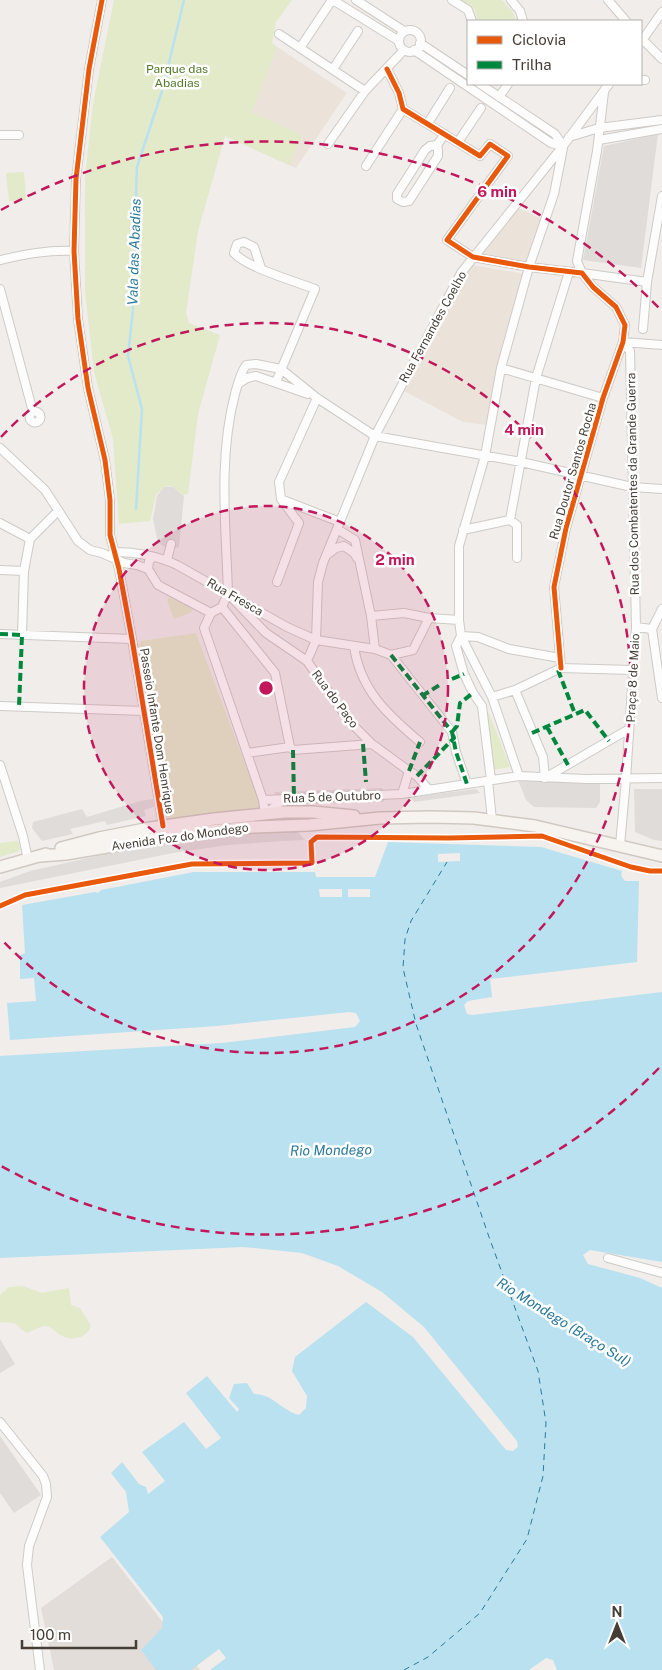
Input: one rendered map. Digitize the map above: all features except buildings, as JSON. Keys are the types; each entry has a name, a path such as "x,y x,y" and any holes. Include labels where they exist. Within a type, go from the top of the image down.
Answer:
{"main road":[{"name":"Avenida Foz do Mondego","path":"0,867 99,838 214,818 313,812 380,818"},
{"path":"253,827 265,814"},
{"name":"Avenida Foz do Mondego","path":"40,856 66,854 169,836 253,827 309,826 380,818 432,817 492,820 535,826 662,856"},
{"path":"163,826 169,836"}],"street":[{"name":"Passeio Infante Dom Henrique","path":"102,0 89,69 76,179 74,251 78,319 88,388 105,460 110,500 110,535 119,569 132,639 163,826"},
{"path":"300,48 333,0 399,41 404,50"},
{"path":"356,0 404,32"},
{"path":"452,0 468,10 472,20"},
{"path":"511,0 520,11 523,20"},
{"path":"608,0 625,20"},
{"path":"615,8 618,0"},
{"path":"642,39 662,12"},
{"path":"399,41 404,32 408,30 415,31 420,36 420,43 414,50"},
{"path":"333,70 358,32"},
{"path":"279,34 364,91"},
{"path":"642,41 662,59"},
{"path":"420,43 467,75"},
{"path":"328,144 364,91 404,50 414,50 551,143 563,146"},
{"path":"387,69 399,93 403,109 480,156 490,144 508,156 447,240 473,257 529,267 647,282"},
{"path":"481,85 555,134 563,146 557,179 529,267 501,368 485,456 459,546 459,620 461,636 492,698 519,776"},
{"path":"499,97 507,85"},
{"name":"Rua Fernandes Coelho","path":"316,640 318,582 326,556 375,436 461,273 563,146 608,85"},
{"path":"428,123 450,88"},
{"path":"604,91 599,140 577,260 582,273 593,287 616,307 625,325 623,342 662,345"},
{"path":"458,142 481,108"},
{"path":"366,166 403,109"},
{"path":"569,137 599,128 662,120"},
{"path":"642,122 643,132"},
{"path":"619,126 620,136"},
{"path":"599,140 662,129"},
{"path":"0,134 19,135"},
{"path":"437,146 430,146 425,150 397,194 397,199 403,202 409,200 438,156 437,146 445,134"},
{"path":"543,170 553,172 557,179"},
{"path":"643,329 647,282 662,196"},
{"path":"0,260 43,251 74,251"},
{"path":"261,268 315,289 276,382"},
{"path":"510,520 536,378 569,272"},
{"path":"0,289 33,412"},
{"name":"Rua Doutor Santos Rocha","path":"561,668 554,587 566,528 604,398 623,342"},
{"name":"Rua dos Combatentes da Grande Guerra","path":"623,342 630,351 636,627"},
{"path":"285,799 265,814 263,800 204,628 211,614 222,607 228,594 224,469 230,411 241,372 246,365 256,364 281,369 317,398 375,436 521,462 632,487 662,489"},
{"path":"501,368 604,398"},
{"path":"238,384 247,378 256,376 317,398"},
{"path":"277,582 299,523 281,499 279,482 317,398"},
{"path":"0,448 45,490 78,541 90,550 148,569"},
{"path":"281,499 339,525 355,540 371,616 375,649"},
{"path":"22,635 24,571 30,538 58,511"},
{"path":"463,530 510,520 517,525 517,558"},
{"path":"0,523 30,538"},
{"path":"167,560 170,544"},
{"path":"326,556 336,548 344,546 354,553 359,562"},
{"name":"Rua Fresca","path":"113,552 124,552 167,560 287,627 316,640 375,649 391,655"},
{"path":"153,557 149,561 148,569 158,585 211,614"},
{"path":"0,570 24,571"},
{"path":"228,594 266,633 307,661"},
{"path":"222,607 275,673 291,749"},
{"path":"652,629 662,609"},
{"path":"371,616 404,613 428,618 459,620"},
{"path":"428,618 413,650 391,655 452,732 456,752 467,784"},
{"name":"Praça 8 de Maio","path":"620,845 636,627 652,629 660,664 662,698"},
{"path":"0,634 132,639"},
{"path":"461,636 478,637 509,649 560,658"},
{"path":"461,636 456,646 464,674 482,706 492,820"},
{"name":"Rua do Paço","path":"316,640 307,661 350,722 372,744 417,776 429,790"},
{"path":"354,646 356,660 368,688 391,718 420,742"},
{"path":"492,698 515,690 561,668 632,670"},
{"path":"515,690 542,757 545,778 629,729"},
{"path":"0,706 144,711"},
{"path":"247,753 372,744"},
{"path":"0,765 23,836 28,860"},
{"path":"402,794 410,771"},
{"name":"Rua 5 de Outubro","path":"263,800 402,794 519,776 626,779"},
{"path":"626,779 662,778"},
{"path":"608,1258 662,1274"},
{"path":"0,1422 43,1476 46,1484 47,1496 29,1546 27,1565 40,1670"}],"shaded area":[{"path":"277,47 347,93 296,168 238,142 252,112"},
{"path":"658,134 641,268 583,260 604,146"},
{"path":"518,208 542,219 529,262 479,254"},
{"path":"472,265 525,274 498,363 488,425 463,422 402,390 431,335 435,335 437,331 435,329"},
{"path":"164,487 173,487 184,496 179,547 170,550 158,543 153,519 157,496"},
{"path":"518,780 600,783 600,802 596,808 534,807 526,800"},
{"path":"382,788 386,793 278,798 274,792"},
{"path":"476,789 480,793 414,802 411,797"},
{"path":"634,789 662,789 662,841 654,840 635,832"},
{"path":"387,797 383,802 283,805 286,801"},
{"path":"153,799 154,807 144,810 146,816 107,825 105,821 70,829 73,834 42,841 32,828 33,822 82,809 87,817"},
{"path":"295,829 305,840 228,845 173,853 0,888 0,882 30,871 137,847 213,836"},
{"path":"0,1339 15,1364 0,1373"},
{"path":"0,1436 41,1495 14,1513 0,1493"},
{"path":"112,1557 200,1670 54,1670 41,1608"}],"green space":[{"name":"Parque das Abadias","path":"114,0 292,0 276,22 272,43 277,47 252,112 302,135 289,165 225,136 198,231 186,313 189,323 220,335 198,414 188,494 184,495 171,486 164,487 156,495 150,521 119,524 113,439 94,372 85,291 85,177 93,104"},
{"path":"461,0 502,0 512,11 516,20 478,20 474,8"},
{"path":"24,172 26,200 9,201 6,173"},
{"path":"169,597 191,607 193,610 174,619 167,600"},
{"path":"196,633 260,804 257,811 169,821 138,646 141,641"},
{"path":"489,713 510,767 493,770 487,714"},
{"path":"18,841 19,851 0,857 0,843"},
{"path":"23,1286 42,1293 69,1288 71,1305 80,1308 91,1326 89,1330 78,1338 68,1338 47,1326 27,1333 15,1323 0,1322 0,1295 9,1287"}],"water":[{"path":"388,842 541,847 622,871 621,876 625,881 639,881 637,962 490,979 492,997 468,1001 464,1005 467,1014 472,1015 662,992 662,1262 590,1250 583,1255 588,1264 640,1278 662,1288 662,1670 557,1670 553,1660 546,1658 529,1670 210,1670 226,1658 219,1649 191,1670 156,1670 141,1650 162,1628 163,1617 100,1537 129,1512 126,1492 111,1473 122,1462 139,1484 146,1487 148,1494 165,1481 142,1452 184,1422 206,1449 221,1438 186,1393 207,1376 237,1412 239,1409 229,1398 234,1384 247,1383 254,1394 272,1399 287,1410 299,1415 306,1408 307,1396 292,1371 295,1357 366,1302 413,1337 506,1450 513,1451 518,1447 517,1441 424,1327 382,1292 338,1266 302,1253 243,1247 0,1258 0,1056 222,1043 355,1027 360,1021 356,1013 349,1012 217,1026 10,1040 7,1003 36,1001 34,978 20,979 20,955 25,953 22,905 98,893 101,890 194,872 315,872 316,877 375,877"}],"pier":[{"path":"460,853 460,861 438,862 438,854"},
{"path":"319,889 342,889 342,897 320,897"},
{"path":"348,889 370,889 370,897 348,897"}],"waterway":[{"name":"Vala das Abadias","path":"136,509 142,409 128,356 136,256 137,167 163,88 184,0"}],"ferry route":[{"path":"404,1670 428,1657 480,1613 527,1539 543,1476 546,1423 538,1371 489,1237 416,1024 403,968 405,939 411,921 447,862"}],"marked path":[{"path":"0,634 22,635 19,707"},
{"path":"391,655 452,732 456,752 467,784"},
{"path":"558,670 575,714"},
{"path":"452,679 464,674"},
{"path":"422,696 441,684"},
{"path":"417,776 454,738 452,732 457,726 460,703 473,693"},
{"path":"532,733 585,710 609,741"},
{"path":"547,727 568,765"},
{"path":"409,771 420,742"},
{"path":"363,744 366,782"},
{"path":"293,750 294,799"}],"cycle path":[{"path":"102,0 89,69 76,179 74,251 78,319 88,388 105,460 110,500 110,535 119,569 132,639 163,826"},
{"path":"387,69 399,93 403,109 480,156 490,144 508,156 447,240 473,257 529,267 582,273 593,287 616,307 625,325 623,342 603,398 566,528 554,587 561,668"},
{"path":"0,906 25,895 192,864 312,863 311,842 317,837 449,838 542,836 631,867 650,871 662,871"}],"water label":[{"name":"Rio Mondego","path":"331,1150"},
{"name":"Rio Mondego (Braço Sul)","path":"564,1322"}]}
